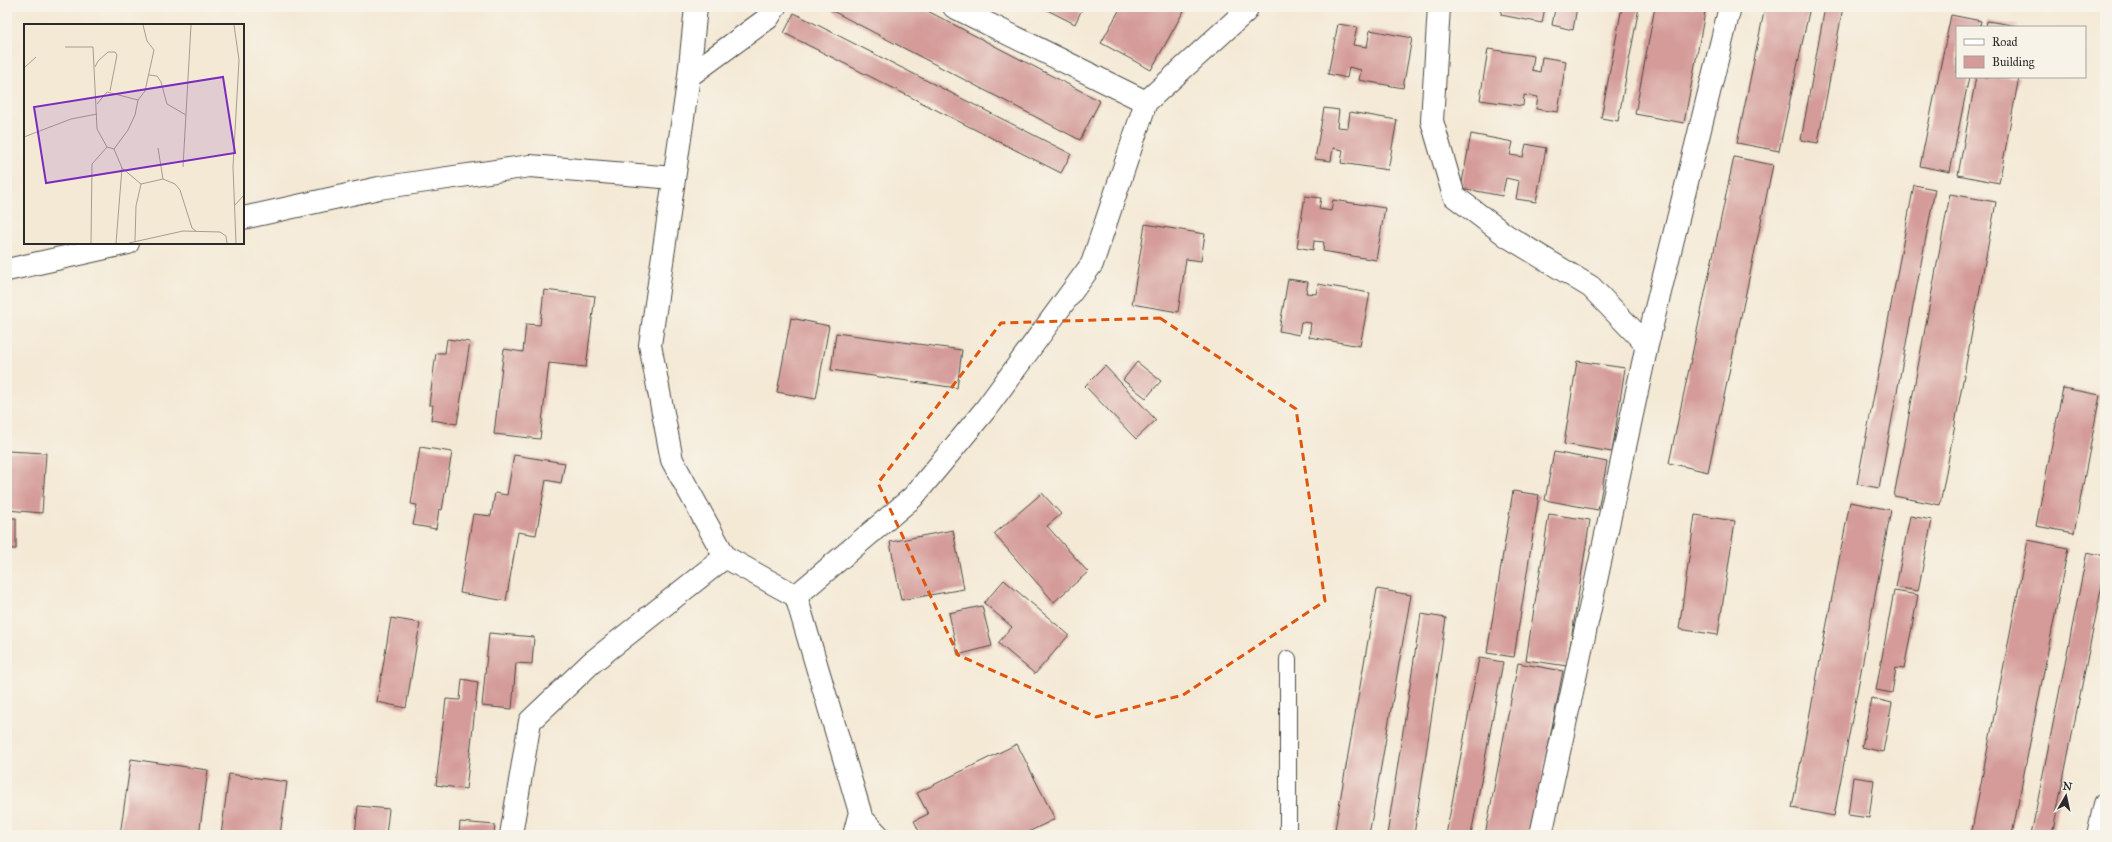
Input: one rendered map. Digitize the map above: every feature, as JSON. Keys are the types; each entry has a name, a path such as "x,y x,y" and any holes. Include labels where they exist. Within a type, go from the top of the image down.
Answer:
{"street":[{"path":"696,7 689,76 650,345 672,460 725,557 796,596 860,812 854,835"},
{"path":"689,76 768,18 775,7"},
{"path":"954,7 1146,102"},
{"path":"796,596 913,497 985,410 1092,264 1146,102 1246,11 1247,7"},
{"path":"1439,7 1432,121 1454,196 1507,236 1591,287 1647,345"},
{"path":"1541,835 1647,345 1730,7"},
{"path":"244,218 379,188 530,166 674,178"},
{"path":"7,270 124,244"},
{"path":"511,835 530,721 591,663 725,557"},
{"path":"2098,835 2105,804"}],"lane":[{"path":"1288,659 1288,835"},
{"path":"860,812 882,835"}],"highlighted area":[{"path":"1160,318 1296,409 1325,601 1183,695 1096,717 958,655 878,483 1001,323"}],"building":[{"path":"825,7 920,7 1100,101 1080,140"},
{"path":"1041,7 1083,7 1075,24"},
{"path":"1121,7 1186,7 1151,70 1101,43"},
{"path":"1502,7 1545,7 1542,23 1501,15"},
{"path":"1550,7 1577,7 1573,30 1552,25 1555,9"},
{"path":"1622,7 1639,7 1618,121 1601,118"},
{"path":"1655,7 1706,7 1684,123 1635,114"},
{"path":"1765,7 1810,7 1779,151 1737,143"},
{"path":"1825,7 1843,7 1818,143 1801,140"},
{"path":"794,13 1071,154 1061,173 784,33"},
{"path":"1951,15 1981,21 1980,26 1956,26 1956,78 1969,78 1950,172 1920,166"},
{"path":"1987,21 2018,26 1986,26"},
{"path":"1338,24 1357,27 1353,45 1367,47 1370,30 1412,38 1403,88 1359,80 1361,70 1349,67 1347,78 1328,74"},
{"path":"1488,49 1534,56 1532,70 1540,72 1542,57 1566,61 1558,112 1536,109 1538,97 1524,95 1523,106 1480,100"},
{"path":"1976,78 2019,78 1999,183 1958,175"},
{"path":"1324,108 1339,110 1337,127 1348,128 1350,112 1397,120 1388,170 1341,163 1343,150 1333,148 1331,161 1315,159"},
{"path":"1471,134 1513,142 1510,155 1523,157 1526,144 1546,148 1536,202 1516,199 1519,181 1506,178 1502,196 1461,188"},
{"path":"1734,157 1773,165 1708,472 1669,463"},
{"path":"1914,185 1935,189 1879,488 1857,484"},
{"path":"1950,194 1996,202 1940,505 1894,496"},
{"path":"1305,196 1321,198 1319,209 1331,211 1333,200 1385,208 1376,260 1323,251 1324,242 1314,241 1313,250 1297,247"},
{"path":"1145,224 1205,234 1201,261 1186,259 1178,312 1132,304"},
{"path":"1288,279 1308,282 1306,293 1316,294 1318,284 1370,293 1360,346 1309,337 1311,323 1301,322 1299,335 1279,331"},
{"path":"544,290 595,296 586,367 549,363 540,439 494,434 504,349 523,352 526,324 540,325"},
{"path":"791,318 829,326 816,399 777,392"},
{"path":"836,333 962,350 957,388 831,370"},
{"path":"447,339 470,342 457,424 431,420 433,405 429,405 436,353 445,353"},
{"path":"1577,361 1625,368 1612,452 1564,444"},
{"path":"1137,362 1161,381 1146,398 1123,380"},
{"path":"1105,366 1156,420 1136,439 1085,386"},
{"path":"2063,388 2100,395 2074,533 2036,526"},
{"path":"420,447 452,452 442,510 439,509 436,529 413,525 417,505 411,504"},
{"path":"7,451 46,453 42,513 7,510"},
{"path":"1554,452 1607,462 1598,510 1545,500"},
{"path":"514,455 565,463 561,483 546,480 536,535 518,532 506,601 460,593 473,514 491,516 495,493 507,495"},
{"path":"1513,491 1539,495 1514,657 1487,653"},
{"path":"1042,493 1061,514 1047,526 1088,572 1054,602 994,534"},
{"path":"1850,502 1891,510 1834,816 1792,808"},
{"path":"1549,514 1590,520 1567,666 1526,660"},
{"path":"1695,515 1735,521 1718,635 1679,629"},
{"path":"1910,516 1932,520 1918,591 1896,587"},
{"path":"7,518 16,518 16,549 7,549"},
{"path":"953,530 964,589 901,600 890,542"},
{"path":"2028,540 2068,548 2012,835 1971,835"},
{"path":"2087,552 2105,556 2105,570 2052,835 2031,835"},
{"path":"1004,580 1069,635 1035,674 998,643 1012,627 984,603"},
{"path":"1377,589 1411,595 1369,835 1334,835"},
{"path":"1894,591 1918,595 1904,669 1896,668 1892,693 1876,690"},
{"path":"982,606 992,646 958,655 949,613"},
{"path":"1421,614 1446,618 1414,835 1387,835"},
{"path":"391,618 420,623 406,708 377,702"},
{"path":"489,633 534,637 532,664 516,663 512,709 482,706"},
{"path":"1479,658 1503,662 1471,835 1446,835"},
{"path":"1518,663 1563,671 1531,835 1485,835"},
{"path":"462,679 478,682 466,789 436,785 446,699 460,700"},
{"path":"1871,698 1892,703 1883,752 1862,747"},
{"path":"1017,744 1055,819 1022,835 921,835 914,821 928,814 917,793"},
{"path":"131,759 208,770 199,835 120,835"},
{"path":"229,774 287,782 280,835 221,835"},
{"path":"1853,777 1874,780 1869,818 1848,815"},
{"path":"358,806 389,809 386,835 355,835"},
{"path":"460,822 495,825 494,835 459,835"}]}
